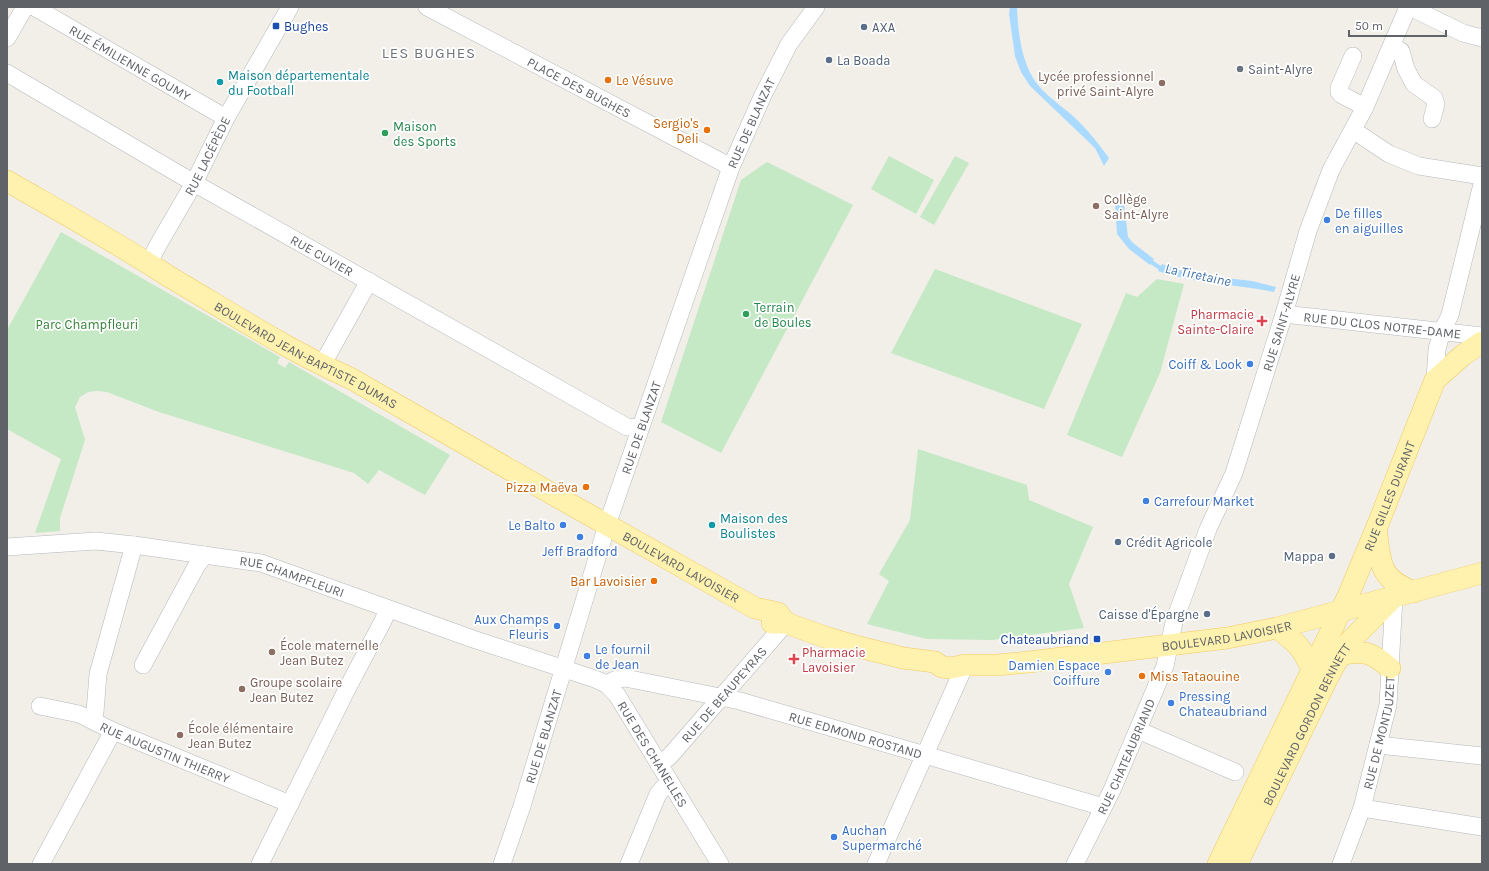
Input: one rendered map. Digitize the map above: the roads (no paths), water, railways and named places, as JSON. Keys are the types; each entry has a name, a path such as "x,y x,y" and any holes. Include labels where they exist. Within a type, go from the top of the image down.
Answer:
{"main road":[{"name":"BOULEVARD JEAN-BAPTISTE DUMAS","path":"7,182 149,263 168,276 322,365 350,378 607,526"},
{"name":"RUE GILLES DURANT","path":"1340,611 1376,529 1435,380 1463,355 1482,342"},
{"name":"BOULEVARD LAVOISIER","path":"607,526 755,608 778,612 786,623 859,647 903,658 935,662 942,667 951,668 965,665 997,665 1227,638 1277,628 1482,573"},
{"path":"1376,529 1384,570 1394,582 1414,592"},
{"name":"BOULEVARD GORDON BENNETT","path":"1237,864 1340,655 1349,642 1394,597"},
{"name":"BOULEVARD GORDON BENNETT","path":"1218,864 1340,611"},
{"path":"1277,628 1302,648 1312,670"},
{"path":"1340,655 1357,652 1370,654 1377,657 1390,668"}],"street":[{"path":"7,38 25,7"},
{"name":"RUE ÉMILIENNE GOUMY","path":"34,7 226,118"},
{"name":"RUE LACÉPÈDE","path":"149,263 194,183 226,118 290,7"},
{"name":"PLACE DES BUGHES","path":"427,7 731,167"},
{"name":"RUE DE BLANZAT","path":"502,864 520,813 607,526 731,167 763,95 789,44 816,7"},
{"path":"1409,7 1462,33 1482,38"},
{"name":"RUE SAINT-ALYRE","path":"1169,645 1174,622 1198,556 1234,473 1311,224 1331,170 1365,107 1409,7"},
{"path":"1392,47 1401,51 1406,69 1414,84 1434,98 1436,104 1432,120"},
{"path":"1353,56 1339,88 1339,92 1365,107"},
{"name":"RUE CUVIER","path":"7,73 194,183 627,427 640,428"},
{"path":"1353,130 1390,154 1419,166 1482,176"},
{"name":"RUE GILLES DURANT","path":"1435,380 1437,349 1442,331 1450,315 1482,184"},
{"path":"322,365 369,282"},
{"name":"RUE DU CLOS NOTRE-DAME","path":"1284,314 1482,336"},
{"name":"RUE CHAMPFLEURI","path":"7,547 96,541 134,544 261,563 388,609 564,669"},
{"path":"93,720 98,674 134,544"},
{"path":"143,665 197,565 205,555"},
{"name":"RUE DE MONTJUZET","path":"1341,864 1362,808 1388,705 1394,597"},
{"path":"260,864 388,609"},
{"name":"RUE DE BEAUPEYRAS","path":"659,765 670,756 786,623"},
{"name":"RUE CHATEAUBRIAND","path":"1074,864 1103,807 1138,730 1165,666 1169,645"},
{"path":"876,864 965,665"},
{"name":"RUE DES CHANELLES","path":"564,669 585,675 606,684 617,695 720,864"},
{"name":"RUE EDMOND ROSTAND","path":"606,684 617,679 625,678 740,700 1103,807"},
{"name":"RUE AUGUSTIN THIERRY","path":"40,706 79,714 113,731 290,804"},
{"path":"1138,730 1236,772"},
{"path":"41,864 113,731"},
{"path":"1378,745 1482,756"},
{"path":"629,864 658,794 663,788 670,784"},
{"path":"1362,808 1482,827"}],"water":[{"path":"1010,7 1017,7 1019,35 1023,55 1030,73 1038,86 1047,95 1073,116 1088,131 1109,158 1104,166 1095,148 1030,86 1021,72 1015,56 1009,14"},
{"path":"1121,193 1124,204 1128,237 1133,243 1154,259 1150,265 1129,249 1117,234 1115,203"},
{"path":"1162,264 1191,274 1252,281 1276,287 1274,292 1186,279 1158,271"}],"waterway":[{"name":"La Tiretaine","path":"1147,259 1163,270"}],"place":[{"name":"Bughes","path":"276,26"},
{"name":"AXA","path":"864,27"},
{"name":"La Boada","path":"829,60"},
{"name":"Saint-Alyre","path":"1240,69"},
{"name":"Le Vésuve","path":"608,80"},
{"name":"Maison départementale du Football","path":"220,82"},
{"name":"Lycée professionnel privé Saint-Alyre","path":"1162,83"},
{"name":"Sergio's Deli","path":"707,130"},
{"name":"Maison des Sports","path":"385,133"},
{"name":"Collège Saint-Alyre","path":"1096,206"},
{"name":"De filles en aiguilles","path":"1327,220"},
{"name":"Terrain de Boules","path":"746,314"},
{"name":"Pharmacie Sainte-Claire","path":"1262,321"},
{"name":"Coiff & Look","path":"1250,364"},
{"name":"Pizza Maëva","path":"586,487"},
{"name":"Carrefour Market","path":"1146,501"},
{"name":"Le Balto","path":"563,525"},
{"name":"Maison des Boulistes","path":"712,525"},
{"name":"Jeff Bradford","path":"580,537"},
{"name":"Crédit Agricole","path":"1118,542"},
{"name":"Mappa","path":"1332,556"},
{"name":"Bar Lavoisier","path":"654,581"},
{"name":"Caisse d'Épargne","path":"1207,614"},
{"name":"Aux Champs Fleuris","path":"557,626"},
{"name":"Chateaubriand","path":"1097,639"},
{"name":"École maternelle Jean Butez","path":"272,652"},
{"name":"Le fournil de Jean","path":"587,656"},
{"name":"Pharmacie Lavoisier","path":"794,659"},
{"name":"Damien Espace Coiffure","path":"1108,672"},
{"name":"Miss Tataouine","path":"1142,676"},
{"name":"Groupe scolaire Jean Butez","path":"242,689"},
{"name":"Pressing Chateaubriand","path":"1171,703"},
{"name":"École élémentaire Jean Butez","path":"180,735"},
{"name":"Auchan Supermarché","path":"834,837"}],"district":[{"name":"LES BUGHES","path":"429,53"}],"park label":[{"name":"Parc Champfleuri","path":"87,324"}]}
